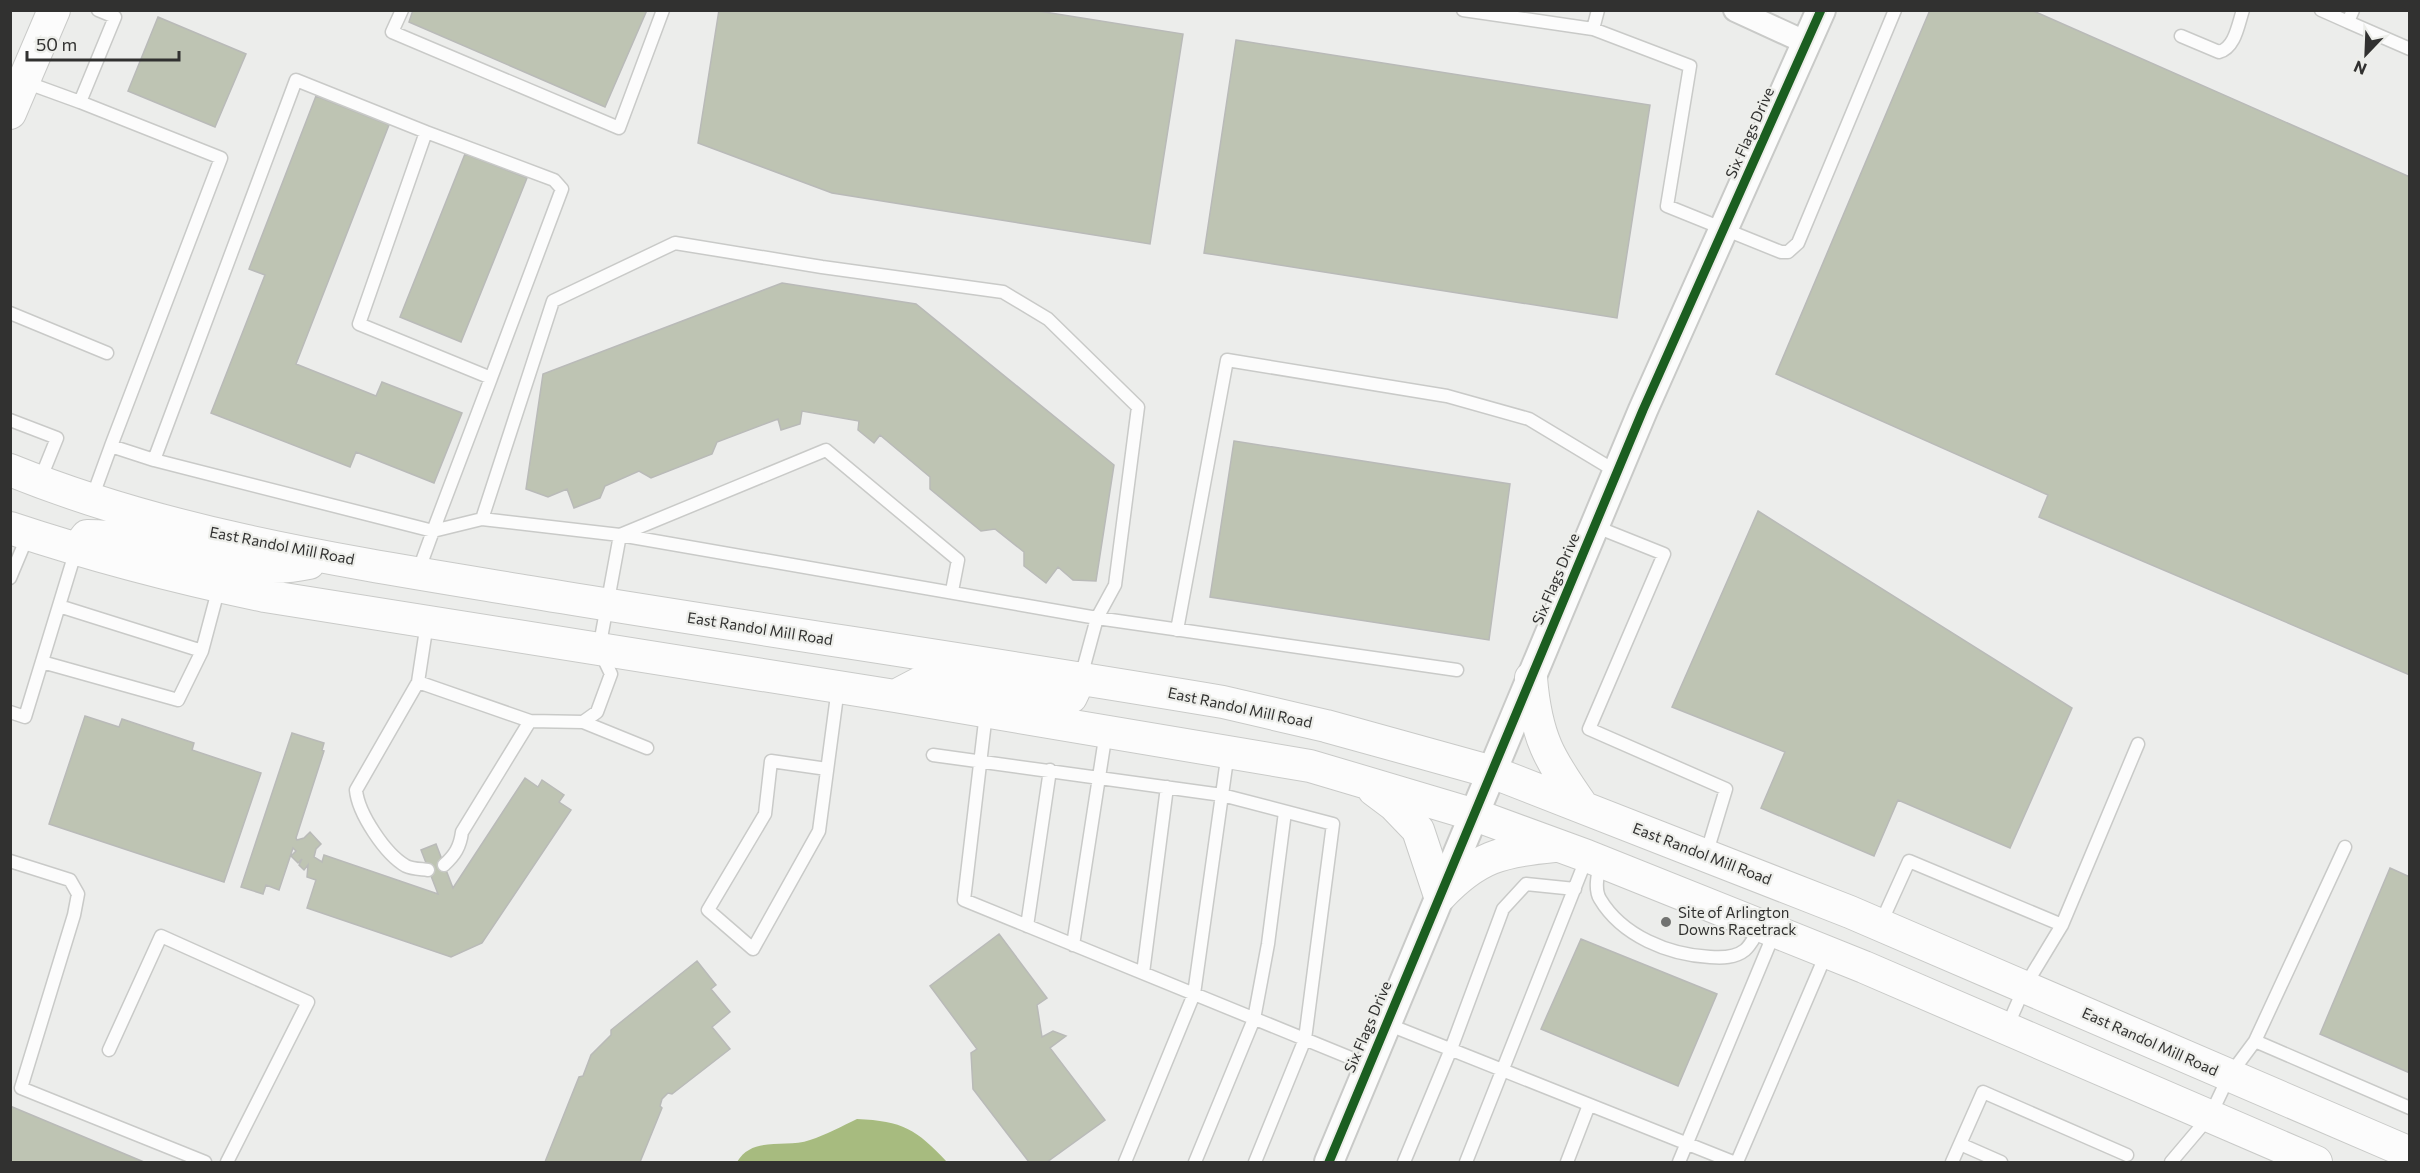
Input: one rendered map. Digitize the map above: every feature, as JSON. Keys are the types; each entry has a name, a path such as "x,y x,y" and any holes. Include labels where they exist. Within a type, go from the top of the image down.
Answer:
{"main road":[{"path":"10,113 54,10"},
{"name":"East Randol Mill Road","path":"10,470 91,501 192,528 334,557 607,604 1223,702 1326,726 1492,772 1880,926 2409,1153"},
{"path":"20,531 76,550 219,586 1310,766 1474,815 1582,855 1827,952 2316,1162"},
{"path":"76,550 87,536 112,536 233,564 306,564 334,557"},
{"path":"895,696 920,683 944,681 1057,701 1071,697 1080,678"},
{"path":"1531,678 1538,732 1555,768 1583,807"},
{"path":"1361,781 1394,805 1418,830 1440,896 1461,873 1491,857 1582,855"}],"street":[{"path":"1735,10 1807,43"},
{"name":"Six Flags Drive","path":"1329,1162 1617,472 1821,10"}],"lane":[{"path":"80,102 115,17 99,10"},
{"path":"402,10 392,32 620,128 663,10"},
{"path":"1463,10 1593,29 1690,66 1667,206 1781,252 1788,252 1798,243 1895,10"},
{"path":"1593,29 1598,10"},
{"path":"2181,36 2218,52 2224,51 2231,43 2243,10"},
{"path":"2321,10 2350,16 2409,49"},
{"path":"154,460 296,80 554,180 562,189 418,573"},
{"path":"24,82 221,158 91,501"},
{"path":"426,132 359,324 491,378"},
{"path":"482,519 554,302 675,243 822,267 1003,292 1048,319 1138,407 1114,585 1097,618 1080,678"},
{"path":"10,313 107,353"},
{"path":"1177,630 1227,360 1448,396 1529,419 1617,472"},
{"path":"10,420 57,438 40,482"},
{"path":"111,446 154,460 433,531 482,519 620,535 1097,618 1457,670"},
{"path":"620,535 826,450 957,560 952,591"},
{"path":"1594,526 1664,554 1589,729 1726,789 1705,856"},
{"path":"10,578 20,531"},
{"path":"583,722 597,712 612,675 599,649 620,535"},
{"path":"10,712 25,717 76,550"},
{"path":"42,662 178,700 202,651 219,586"},
{"path":"59,606 202,651"},
{"path":"428,622 418,682 356,789 357,804 365,819 398,860 408,867 428,870"},
{"path":"418,682 530,721 583,722 647,748"},
{"path":"828,769 771,761 765,814 708,910 753,949 819,831 828,769 839,687"},
{"path":"987,711 964,900 1368,1065"},
{"path":"444,865 454,855 460,844 462,832 530,721"},
{"path":"1073,945 1106,731"},
{"path":"2007,1028 2025,987 2062,925 2138,744"},
{"path":"1125,1162 1194,994 1229,751"},
{"path":"933,755 980,759 1222,795 1334,824 1305,1039 1255,1162"},
{"path":"1027,926 1050,770"},
{"path":"1143,973 1167,787"},
{"path":"1195,1162 1254,1019 1268,944 1285,812"},
{"path":"2171,1162 2210,1116 2229,1076 2255,1041 2345,847"},
{"path":"1466,1162 1575,889 1582,855"},
{"path":"1582,855 1597,879 1599,897 1620,923 1645,940 1684,956 1726,958 1745,950 1768,929"},
{"path":"10,861 70,880 78,894 74,915 16,1089 205,1162"},
{"path":"1880,926 1909,861 2062,925"},
{"path":"1404,1162 1503,909 1526,884 1575,889"},
{"path":"1679,1162 1768,929"},
{"path":"109,1050 161,936 308,1002 227,1162"},
{"path":"1386,1024 1735,1162 1827,952"},
{"path":"2255,1041 2409,1108"},
{"path":"1952,1162 1983,1092 2127,1155"},
{"path":"1567,1162 1589,1105"},
{"path":"1960,1144 2001,1162"}],"shaded area":[{"path":"857,1119 886,1122 908,1129 917,1134 947,1162 737,1162 752,1148 810,1140"}],"building":[{"path":"413,10 647,10 605,107 409,22"},
{"path":"719,10 1032,10 1183,34 1150,244 832,193 698,143"},
{"path":"1930,10 2031,10 2410,177 2410,675 2039,517 2048,495 1776,374"},
{"path":"158,17 246,54 215,127 128,91"},
{"path":"1236,40 1650,105 1617,318 1204,253"},
{"path":"316,96 389,125 296,364 376,396 382,382 462,413 434,483 356,452 350,467 211,413 265,275 249,269"},
{"path":"465,154 527,178 461,342 400,317"},
{"path":"782,283 916,304 1114,465 1096,581 1073,580 1058,567 1046,583 1024,566 1024,552 995,529 981,531 930,489 930,477 880,435 874,443 858,430 859,421 802,411 800,424 781,430 778,419 717,442 712,454 651,478 639,471 605,486 600,498 574,508 567,489 548,497 526,489 543,374"},
{"path":"1234,441 1510,484 1489,640 1210,597"},
{"path":"1758,511 2072,708 2010,848 1898,800 1874,856 1761,808 1785,752 1672,707"},
{"path":"85,716 119,727 122,719 194,743 192,750 261,773 224,882 49,824"},
{"path":"292,733 324,743 322,750 324,751 296,838 297,840 304,838 310,832 321,844 316,849 314,857 322,862 324,855 438,894 421,850 436,844 453,888 525,778 538,787 542,780 564,795 559,802 571,810 482,943 451,957 307,908 316,880 307,877 308,865 304,870 299,865 302,859 298,863 291,856 296,851 293,848 279,890 266,885 263,894 241,887"},
{"path":"2390,868 2410,877 2410,1073 2320,1034"},
{"path":"999,934 1047,998 1037,1005 1042,1037 1053,1031 1066,1036 1050,1048 1105,1120 1047,1162 1029,1162 973,1089 971,1053 977,1049 930,986"},
{"path":"1581,939 1717,994 1678,1086 1541,1029"},
{"path":"697,961 716,985 711,989 730,1012 712,1027 730,1049 672,1094 668,1093 662,1099 660,1106 662,1108 640,1162 545,1162 579,1077 583,1076 591,1055 611,1035 611,1030"},
{"path":"10,1106 144,1162 10,1162"}],"cycle path":[{"path":"1329,1162 1643,410 1821,10"}],"place":[{"name":"Site of Arlington Downs Racetrack","path":"1666,922"}]}
